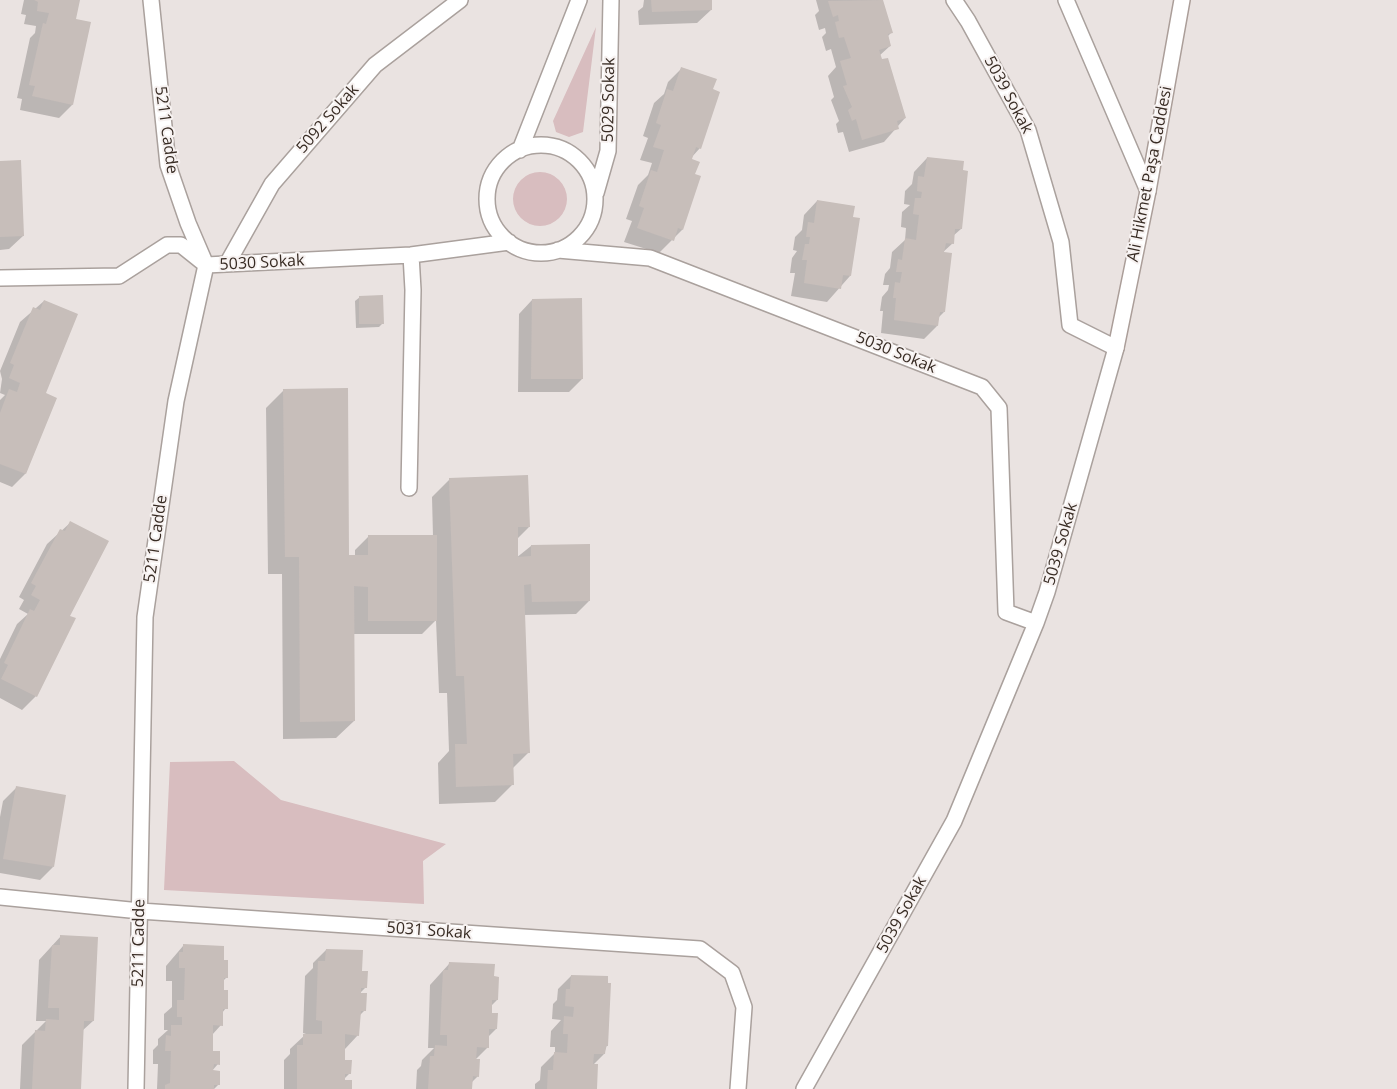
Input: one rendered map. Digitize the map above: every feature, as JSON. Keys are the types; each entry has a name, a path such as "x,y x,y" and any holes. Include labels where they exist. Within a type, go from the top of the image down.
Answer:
{"street":[{"name":"5211 Cadde","path":"136,1089 145,617 176,401 206,265 188,223 168,165 151,0"},
{"name":"5092 Sokak","path":"227,264 272,184 374,65 460,0"},
{"path":"520,150 579,0"},
{"name":"5029 Sokak","path":"595,197 608,151 611,0"},
{"name":"5039 Sokak","path":"804,1089 954,821 1036,623 1116,348 1070,324 1061,242 1028,130 968,21 954,0"},
{"path":"1066,0 1148,191"},
{"name":"Ali Hikmet Paşa Caddesi","path":"1116,348 1148,191 1182,0"},
{"path":"542,145 558,147 572,154 584,165 592,180 595,197 593,214 585,230 573,242 558,250 541,253 524,250 509,242 497,230 489,214 487,197 490,180 498,165 520,150 542,145"},
{"name":"5030 Sokak","path":"0,278 119,276 168,245 181,245 206,265 411,255 509,242"},
{"name":"5030 Sokak","path":"558,250 650,258 982,387 999,408 1006,612 1036,623"},
{"path":"409,488 413,290 411,255"},
{"name":"5031 Sokak","path":"0,897 140,911 700,948 732,973 744,1007 738,1089"}],"shaded area":[{"path":"596,27 583,132 569,137 556,132 553,121"},
{"path":"540,172 550,174 559,180 565,189 567,199 565,209 559,218 550,224 540,226 530,224 521,218 515,209 513,199 515,189 521,180 530,174"},
{"path":"234,761 281,800 446,844 423,861 424,904 164,890 170,762"}],"building":[{"path":"34,0 80,0 76,19 91,22 73,105 32,96 35,86 29,85 43,23 46,24 49,13 37,11 38,2"},
{"path":"651,0 712,0 712,10 652,12"},
{"path":"883,0 893,33 888,34 891,46 879,50 882,59 888,58 906,118 897,121 899,129 862,140 856,119 852,121 848,110 852,107 843,86 847,85 840,61 851,58 844,37 839,38 835,22 839,21 838,15 833,17 828,1"},
{"path":"681,67 717,79 713,89 720,92 701,149 696,147 692,159 700,162 695,174 701,176 683,230 678,228 674,241 637,228 644,208 639,206 651,170 657,172 664,150 653,147 661,125 656,123 667,89 673,91"},
{"path":"927,157 964,161 963,170 968,171 962,229 955,229 954,244 946,243 944,252 952,253 945,312 940,312 938,326 894,320 896,298 893,298 895,282 900,283 902,272 896,272 898,259 902,260 905,238 916,240 919,215 913,214 915,198 921,198 922,192 917,191 918,176 924,177"},
{"path":"21,160 24,236 0,237 0,161"},
{"path":"817,200 855,206 853,217 860,218 851,276 843,275 841,289 804,283 807,260 802,260 805,244 809,244 810,237 806,237 808,222 814,223"},
{"path":"383,295 384,324 359,324 359,296"},
{"path":"582,298 583,379 531,379 532,299"},
{"path":"44,300 78,314 46,393 57,398 26,474 0,464 0,413 9,389 17,392 20,383 9,378 14,365 10,363 33,307 40,310"},
{"path":"348,388 349,555 368,555 368,535 437,535 437,621 368,621 368,587 354,586 355,721 300,722 299,557 285,557 283,389"},
{"path":"528,475 530,527 518,527 518,557 531,556 531,545 590,544 590,601 532,602 531,584 524,585 530,753 513,754 514,785 456,787 455,744 467,744 464,676 456,676 449,478"},
{"path":"70,521 109,541 70,616 76,618 37,697 1,679 8,665 4,663 30,609 34,611 40,600 31,595 36,586 31,583 60,529 65,531"},
{"path":"16,786 66,795 54,867 3,859"},
{"path":"60,935 98,937 94,1021 84,1021 81,1089 32,1089 35,1030 45,1031 46,1019 59,1020 59,1008 48,1008 52,945 60,945"},
{"path":"183,944 224,946 224,960 228,960 228,978 224,978 224,990 228,990 228,1009 223,1009 223,1026 213,1025 213,1051 220,1051 220,1065 214,1064 213,1070 220,1071 220,1085 214,1085 214,1089 165,1089 165,1085 170,1083 171,1051 165,1051 166,1035 171,1036 171,1025 182,1025 182,1017 177,1017 177,1000 184,1000 185,968 179,968 179,952 183,952"},
{"path":"326,949 363,950 362,971 368,971 367,988 361,988 361,993 367,993 366,1011 361,1011 359,1036 345,1034 345,1060 352,1060 351,1074 345,1074 345,1080 352,1080 352,1089 297,1089 297,1045 303,1045 303,1034 322,1034 322,1021 316,1020 318,961 325,961"},
{"path":"449,962 495,964 494,976 499,977 498,1000 492,1000 492,1013 498,1013 497,1029 489,1029 489,1048 477,1047 476,1059 480,1059 479,1077 473,1076 472,1089 428,1089 430,1056 434,1056 435,1045 447,1046 447,1035 440,1035 443,970 448,970"},
{"path":"571,975 608,976 608,983 611,983 608,1046 606,1046 605,1054 594,1054 593,1064 598,1064 597,1089 547,1089 548,1070 553,1070 554,1052 567,1053 568,1034 563,1034 564,1016 573,1017 574,1007 565,1006 566,989 570,989"}]}
